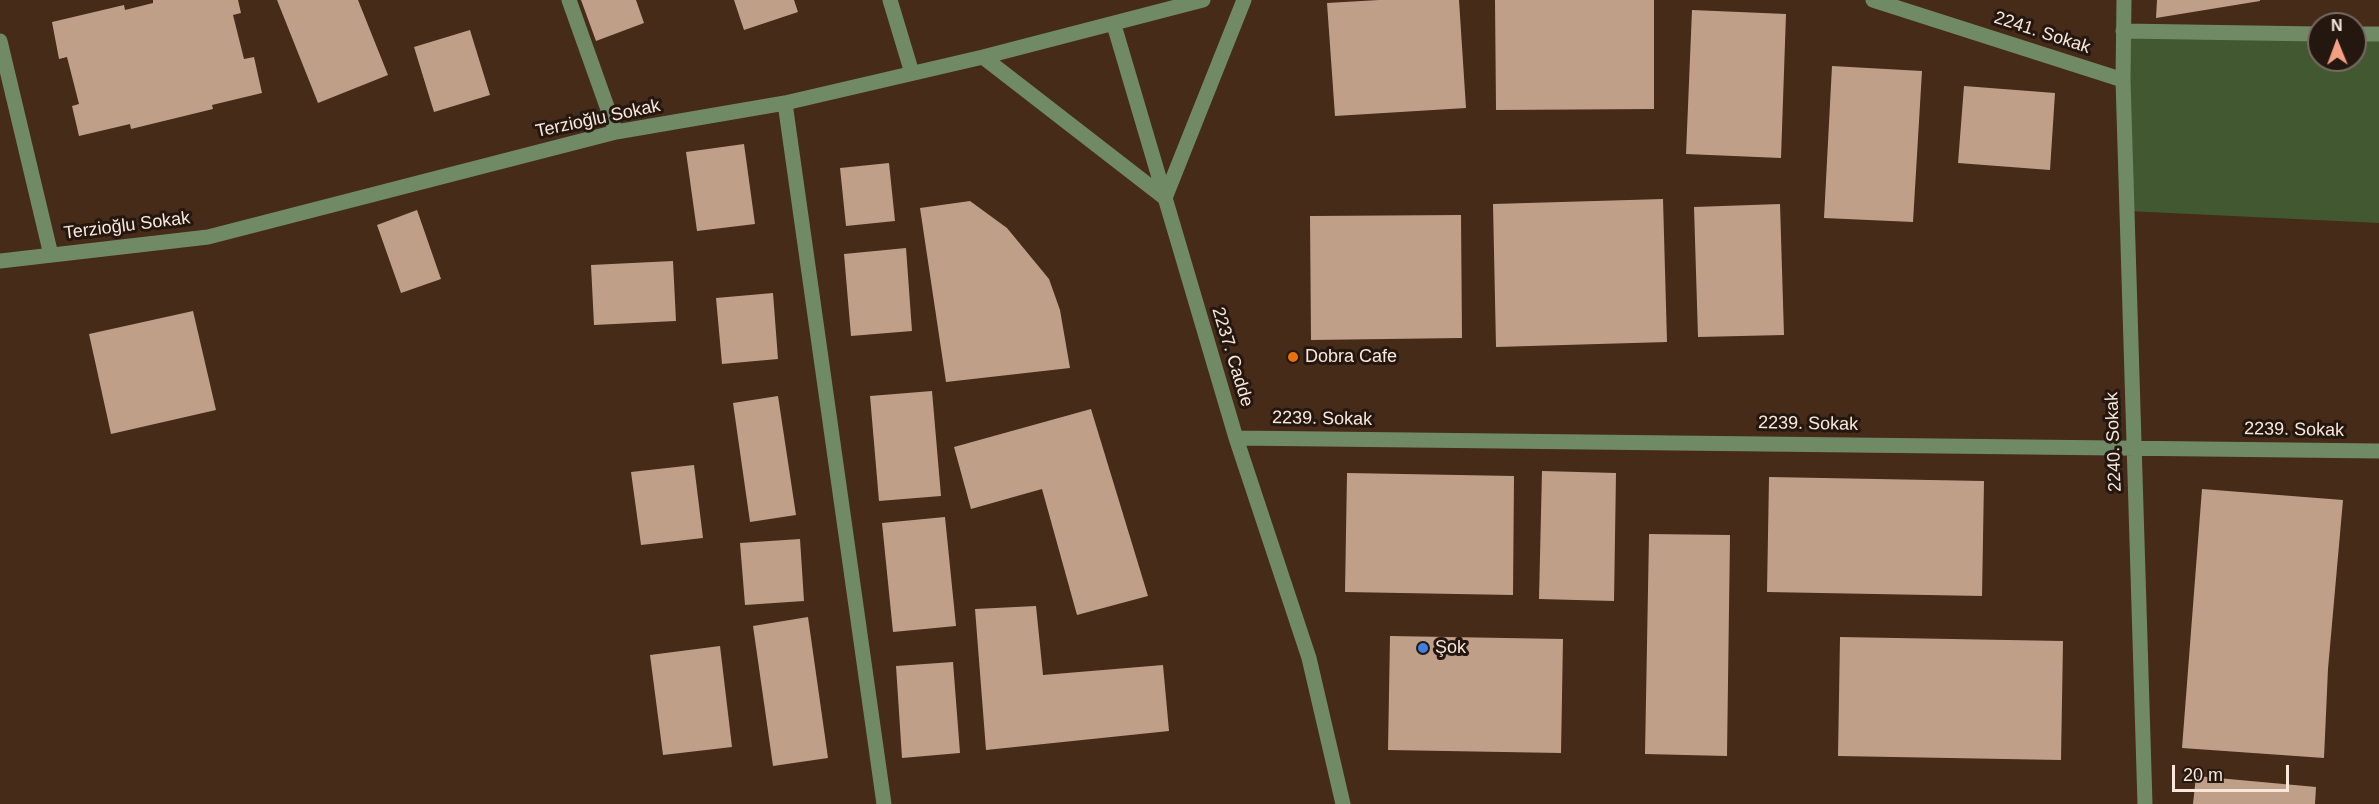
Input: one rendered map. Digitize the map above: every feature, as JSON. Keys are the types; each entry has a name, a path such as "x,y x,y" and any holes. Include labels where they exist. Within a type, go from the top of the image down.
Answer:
{"street":[{"path":"569,0 615,132"},
{"path":"890,0 912,73"},
{"name":"Terzioğlu Sokak","path":"0,261 208,237 615,132 785,103 1114,25 1203,0"},
{"path":"983,57 1165,198 1244,0"},
{"name":"2241. Sokak","path":"1873,0 2123,80"},
{"path":"2123,80 2124,0"},
{"name":"2237. Cadde","path":"1114,25 1236,438 1309,658 1343,804"},
{"path":"2123,31 2307,34"},
{"path":"0,41 51,255"},
{"name":"2240. Sokak","path":"2123,80 2145,804"},
{"path":"785,103 884,804"},
{"name":"2239. Sokak","path":"1236,438 2379,451"}],"green space":[{"path":"2123,31 2307,34 2307,72 2367,72 2367,34 2379,34 2379,223 2127,211"}],"building":[{"path":"153,0 238,0 241,13 233,15 244,59 254,57 262,93 212,105 213,109 131,129 130,124 79,136 72,106 79,104 67,57 59,59 52,22 124,5 125,10 153,3"},
{"path":"277,0 358,0 388,75 318,103"},
{"path":"581,0 636,0 644,23 596,41"},
{"path":"734,0 794,0 798,12 744,30"},
{"path":"1379,0 1459,0 1466,108 1335,116 1327,3"},
{"path":"1495,0 1654,0 1654,109 1496,110"},
{"path":"2157,0 2260,0 2260,1 2156,18"},
{"path":"1692,10 1786,14 1781,158 1686,154"},
{"path":"470,30 490,95 434,112 414,47"},
{"path":"1832,66 1922,71 1913,222 1824,218"},
{"path":"1964,86 2055,93 2050,170 1958,163"},
{"path":"744,144 755,224 697,231 686,152"},
{"path":"889,163 895,221 846,226 840,168"},
{"path":"1663,199 1667,342 1496,347 1493,204"},
{"path":"970,201 1007,228 1049,279 1060,310 1070,368 946,382 920,208"},
{"path":"1780,204 1784,335 1698,337 1694,207"},
{"path":"417,210 441,279 401,293 377,225"},
{"path":"1461,215 1462,338 1311,340 1310,216"},
{"path":"906,248 912,331 851,336 844,254"},
{"path":"673,261 676,321 594,325 591,265"},
{"path":"773,293 778,359 722,364 716,298"},
{"path":"193,311 216,410 111,434 89,334"},
{"path":"932,391 941,496 879,501 870,396"},
{"path":"778,396 796,515 750,522 733,403"},
{"path":"1091,409 1148,596 1077,615 1042,489 971,509 954,447"},
{"path":"694,465 703,538 641,545 631,472"},
{"path":"1542,471 1616,473 1614,601 1539,599"},
{"path":"1347,473 1514,476 1513,595 1345,592"},
{"path":"1769,477 1984,481 1982,596 1767,592"},
{"path":"2202,489 2343,500 2328,669 2324,758 2182,748"},
{"path":"945,517 956,626 893,632 882,523"},
{"path":"1649,534 1730,535 1727,756 1645,754"},
{"path":"800,539 804,601 745,605 740,543"},
{"path":"1036,606 1043,675 1163,665 1169,731 986,750 975,609"},
{"path":"808,617 828,758 773,766 753,626"},
{"path":"1390,636 1563,639 1561,753 1388,750"},
{"path":"1840,637 2063,641 2061,760 1838,756"},
{"path":"720,646 732,747 663,755 650,655"},
{"path":"953,662 960,753 902,758 896,666"},
{"path":"2196,776 2316,787 2315,804 2193,804"}],"place":[{"name":"Dobra Cafe","path":"1293,357"},
{"name":"Şok","path":"1423,648"}]}
